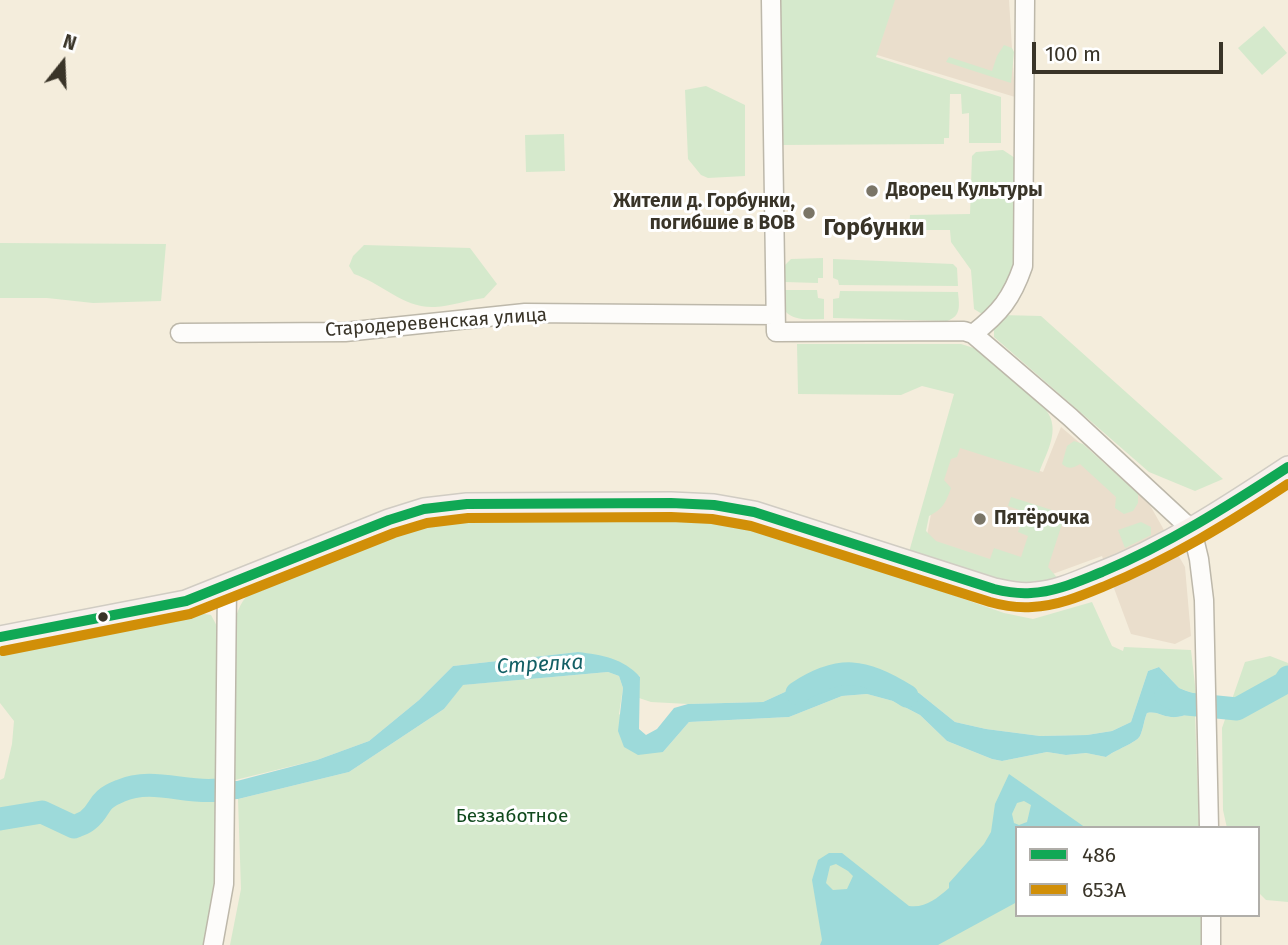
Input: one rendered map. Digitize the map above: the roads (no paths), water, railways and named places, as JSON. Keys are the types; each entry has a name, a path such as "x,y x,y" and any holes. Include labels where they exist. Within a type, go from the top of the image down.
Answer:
{"main road":[{"path":"0,637 175,604 389,520 424,509 467,504 671,503 727,508 766,516 964,581 1016,594 1057,590 1113,568 1192,530 1288,467"}],"street":[{"path":"771,0 776,332 964,331 973,334 1070,417 1192,530 1204,600 1209,826"},
{"path":"973,334 996,316 1013,294 1023,266 1025,0"},
{"name":"Стародеревенская улица","path":"180,333 345,332 526,313 775,315"},
{"path":"214,945 224,884 227,585"},
{"path":"1211,917 1212,945"}],"water":[{"path":"578,652 604,656 619,662 640,677 639,729 646,735 657,729 674,708 688,704 763,702 798,686 836,675 870,678 919,693 955,722 1040,736 1087,735 1112,731 1131,722 1148,671 1159,667 1180,689 1196,694 1195,714 1174,717 1147,713 1138,739 1106,757 1086,753 1066,755 1047,752 1002,761 947,741 920,715 893,701 867,694 842,696 789,717 689,722 663,752 638,755 624,747 618,731 623,688 619,676 608,672 463,685 444,709 349,772 238,799 194,801 187,789 210,781 237,781 317,760 369,741 419,700 453,666"},
{"path":"1009,774 1083,826 1015,826 1015,903 938,945 820,945 822,940 812,880 818,860 829,853 842,853 909,906 915,906 926,904 949,888 949,883 984,844 991,832 995,804","holes":["1024,801 1031,805 1027,822 1019,825 1014,823 1012,814 1017,803","836,864 853,876 847,889 833,890 826,883 830,866"]}],"waterway":[{"name":"Стрелка","path":"797,693 826,678 852,674 878,680 907,696"},
{"name":"Стрелка","path":"1166,695 1187,704 1237,709 1284,683 1288,677"},
{"name":"Стрелка","path":"0,819 42,812 74,827 93,816 107,798 132,787 218,790"}],"place":[{"name":"Дворец Культуры","path":"872,191"},
{"name":"Жители д. Горбунки, погибшие в ВОВ","path":"809,213"},
{"name":"Пятёрочка","path":"980,519"}],"district":[{"name":"Горбунки","path":"874,229"}],"park label":[{"name":"Беззаботное","path":"512,817"}]}
